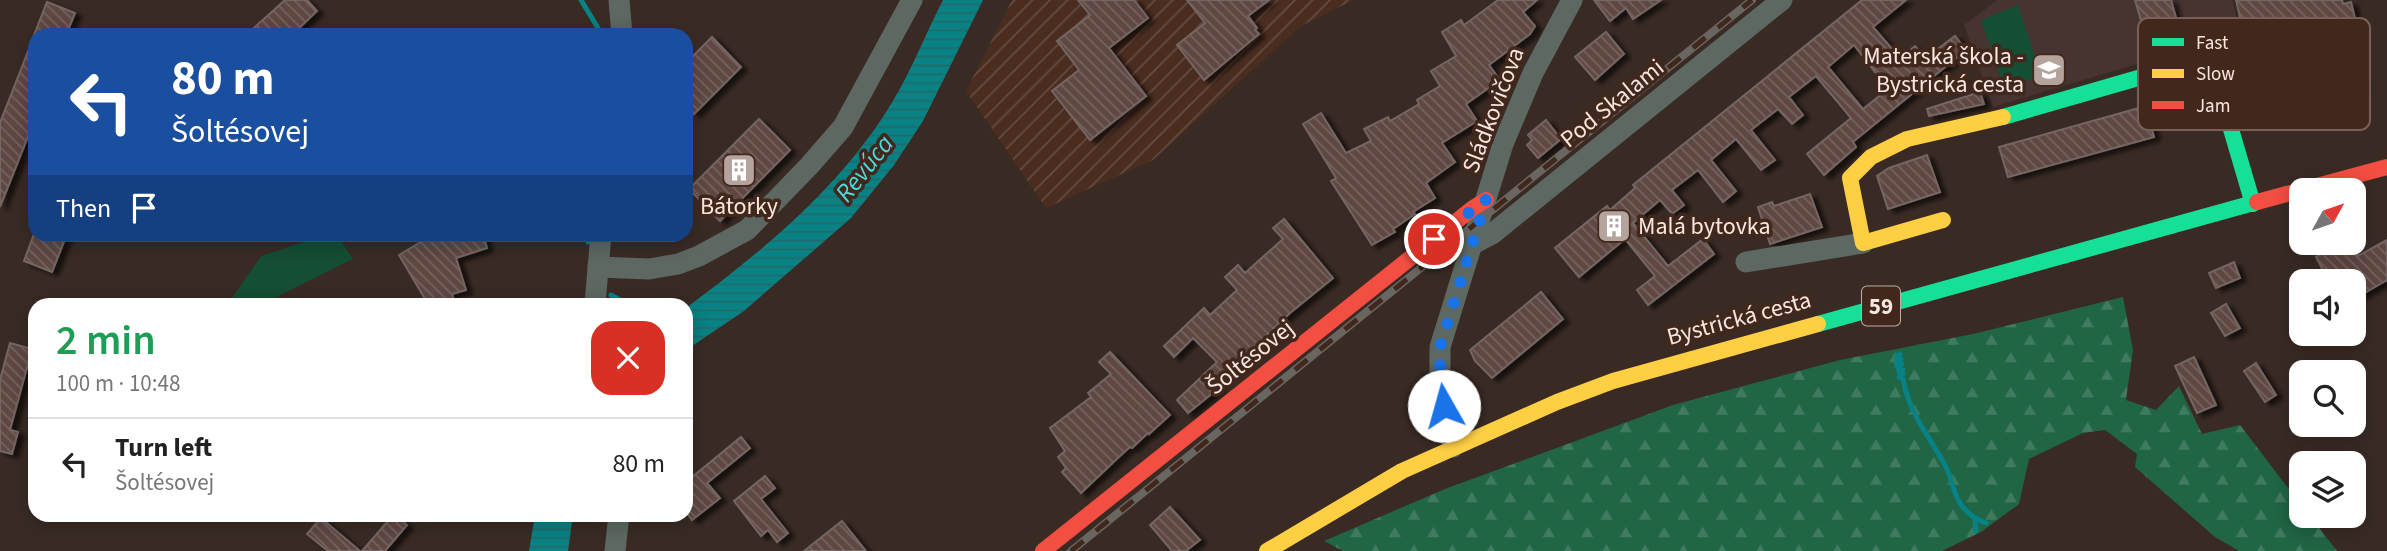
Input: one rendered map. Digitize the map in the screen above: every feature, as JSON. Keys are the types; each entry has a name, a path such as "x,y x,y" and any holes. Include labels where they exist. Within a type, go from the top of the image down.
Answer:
{"street":[{"path":"619,0 621,28"},
{"path":"598,267 649,269 678,264 699,256 747,229 843,127 912,0"},
{"name":"Sládkovičova","path":"1453,447 1440,386 1440,347 1503,144 1533,74 1572,0"},
{"name":"Pod Skalami","path":"1473,244 1492,234 1782,0"},
{"path":"1863,243 1850,178 1871,157 1908,139 2017,114 2138,78"},
{"path":"2231,130 2253,204"},
{"name":"Bystrická cesta","path":"1267,551 1402,471 1557,402 1663,366 2387,167"},
{"name":"Šoltésovej","path":"1043,551 1486,200"},
{"name":"Bystrická cesta","path":"1746,262 1863,243 1943,220"},
{"path":"595,298 600,242"},
{"path":"615,551 618,522"}],"shaded area":[{"path":"1012,0 1354,0 1301,26 1153,160 1046,208 966,91"},
{"name":"Materská škola - Bystrická cesta","path":"1997,0 2232,0 2237,18 2138,18 2138,64 1993,107 1964,25"}],"green space":[{"path":"2018,5 2041,75 2004,88 1981,20"},
{"path":"304,242 342,242 353,259 276,298 232,298 261,256"},
{"path":"2123,297 2133,350 2126,400 2156,410 2179,386 2202,434 2240,425 2289,489 2289,528 2319,528 2337,551 2239,551 2215,537 2135,467 2137,454 2105,430 2083,433 2029,459 2019,504 1981,532 1942,551 1343,551 1324,541 1445,489 1673,405 1840,360 1973,334"}],"water":[{"name":"Revúca","path":"943,0 983,0 923,121 894,165 851,218 744,311 693,345 693,303 773,239 826,188 873,132 906,76"},
{"path":"534,522 572,522 568,551 529,551"}],"building":[{"path":"285,0 307,0 317,11 299,28 254,28"},
{"path":"1078,0 1134,0 1148,18 1109,48 1146,96 1090,140 1052,91 1079,70 1057,41 1090,15"},
{"path":"1187,0 1269,0 1248,16 1259,34 1204,80 1177,45 1205,23"},
{"path":"1498,0 1537,0 1523,12 1535,26 1530,34 1489,65 1500,80 1466,104 1477,121 1442,143 1455,162 1426,183 1435,198 1393,229 1395,232 1372,245 1331,181 1336,178 1303,124 1321,113 1346,153 1371,141 1364,129 1388,117 1390,121 1419,104 1417,100 1440,86 1431,71 1456,56 1442,32 1461,20 1464,25"},
{"path":"1594,0 1661,0 1633,19 1626,8 1610,21"},
{"path":"1862,0 1906,0 1873,27 1900,58 1915,46 1926,58 1955,36 1966,50 1854,141 1856,147 1824,175 1807,154 1851,118 1816,76 1789,97 1803,115 1792,124 1778,109 1751,130 1775,160 1761,170 1736,139 1711,160 1736,191 1723,202 1698,170 1672,190 1684,205 1672,214 1660,200 1633,223 1668,266 1703,239 1714,254 1648,305 1637,290 1655,276 1625,239 1579,277 1555,248 1607,206 1610,210 1635,188 1633,185","holes":["1854,45 1888,89 1863,109 1828,67"]},
{"path":"2135,0 2171,0 2176,18 2140,18"},
{"path":"2236,0 2342,0 2343,4 2351,2 2355,18 2240,18"},
{"path":"47,2 75,13 69,28 37,28"},
{"path":"1606,32 1624,54 1595,80 1575,57"},
{"path":"712,37 741,67 694,114 693,113 693,56"},
{"path":"28,51 28,137 0,207 0,123"},
{"path":"1980,92 1984,104 1929,116 1927,109"},
{"path":"2138,108 2138,130 2152,130 2154,137 2008,177 1999,147"},
{"name":"Bátorky","path":"759,119 790,150 720,221 693,193 693,185"},
{"path":"1546,120 1561,139 1538,158 1527,145 1532,140 1528,135"},
{"path":"1927,155 1940,192 1888,209 1877,176 1889,168"},
{"path":"1810,194 1822,227 1770,244 1758,207 1772,202 1774,206"},
{"path":"1284,219 1333,278 1290,313 1215,384 1219,388 1188,413 1177,400 1217,362 1193,338 1174,357 1164,346 1204,308 1210,315 1237,290 1225,277 1238,265 1245,273 1283,239 1273,228"},
{"path":"2387,240 2387,280 2366,292 2366,269 2322,269 2316,257 2366,256 2366,252"},
{"path":"31,242 64,242 52,272 24,261"},
{"path":"421,242 485,242 487,248 456,258 466,290 452,294 453,298 424,298 399,255"},
{"path":"2234,262 2240,278 2216,288 2209,273"},
{"path":"1541,292 1563,319 1492,378 1475,361 1470,350"},
{"path":"2226,304 2240,328 2225,336 2211,313"},
{"path":"10,343 28,348 28,364 10,430 18,432 12,454 0,451 0,380"},
{"path":"1110,352 1170,415 1130,447 1081,493 1062,472 1066,468 1058,457 1065,451 1050,428 1091,397 1088,393 1111,374 1099,362"},
{"path":"2194,357 2216,405 2197,413 2175,366"},
{"path":"2256,363 2276,395 2265,402 2244,371"},
{"path":"741,437 750,448 707,483 720,498 693,519 693,476"},
{"path":"765,476 775,488 761,499 788,533 777,542 768,530 761,536 734,501"},
{"path":"1170,507 1200,540 1186,551 1172,551 1150,525"},
{"path":"842,521 866,551 804,551"},
{"path":"318,522 326,522 360,551 328,551 307,534"},
{"path":"387,522 403,522 407,525 385,551 362,551"}],"waterway":[{"path":"581,0 598,28"},
{"path":"611,295 616,298"},
{"path":"1900,354 1896,357 1901,359 1896,363 1902,364 1897,367 1903,370 1899,372 1903,374 1899,377 1903,379 1915,414 1946,467 1962,507 1986,523"},
{"path":"1975,519 1976,531"}],"railway":[{"path":"1071,551 1752,0"}],"traffic: fast":[{"path":"2003,117 2138,78"},
{"path":"2231,130 2253,204"},
{"path":"1818,324 2257,202"}],"traffic: slow":[{"path":"1943,220 1863,243 1850,178 1871,157 1907,139 2003,117"},
{"path":"1267,551 1402,471 1557,402 1613,381 1818,324"}],"traffic: jam":[{"path":"2257,202 2387,167"},
{"path":"1043,551 1486,200"}],"place":[{"name":"Materská škola - Bystrická cesta","path":"2049,70"},
{"name":"Bátorky","path":"739,170"},
{"name":"Malá bytovka","path":"1614,226"}],"route":[{"path":"1434,239 1486,200 1440,347 1440,386 1444,406"}]}
